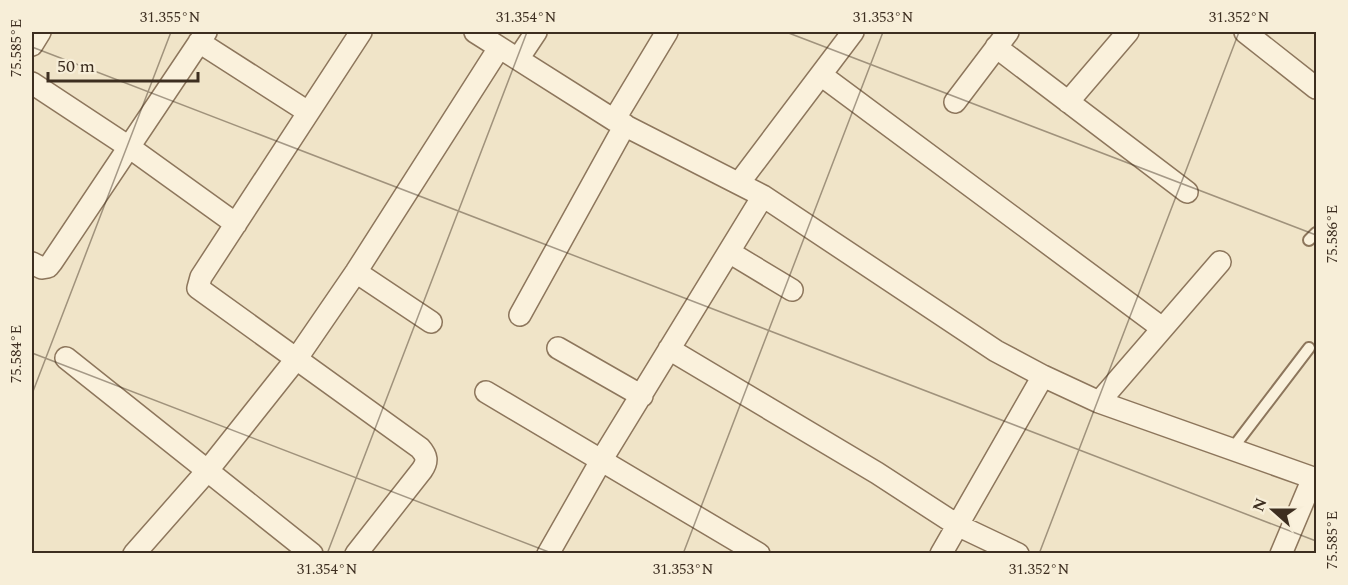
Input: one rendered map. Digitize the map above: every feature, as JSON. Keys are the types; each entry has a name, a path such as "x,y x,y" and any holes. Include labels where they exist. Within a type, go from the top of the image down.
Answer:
{"street":[{"path":"32,45 40,32"},
{"path":"356,554 422,470 427,462 426,454 198,288 201,277 361,32"},
{"path":"475,32 620,123 763,196 996,351 1042,376 1099,402 1315,479 1281,554"},
{"path":"518,59 537,32"},
{"path":"520,315 667,32"},
{"path":"739,183 853,32"},
{"path":"1068,102 1128,32"},
{"path":"1245,32 1317,88"},
{"path":"32,262 42,268 48,267 52,262 202,37 308,112"},
{"path":"955,102 1002,39 1068,102 1187,192"},
{"path":"134,554 208,470 297,358 356,272 499,48"},
{"path":"820,75 1162,328"},
{"path":"32,83 129,147 236,224"},
{"path":"548,554 602,459 763,196"},
{"path":"729,252 792,290"},
{"path":"1099,402 1220,262"},
{"path":"356,272 431,322"},
{"path":"558,348 642,396"},
{"path":"669,349 877,473 957,525 1018,554"},
{"path":"66,358 312,554"},
{"path":"940,554 1042,376"},
{"path":"486,392 759,554"}],"lane":[{"path":"1232,449 1309,348"}]}
